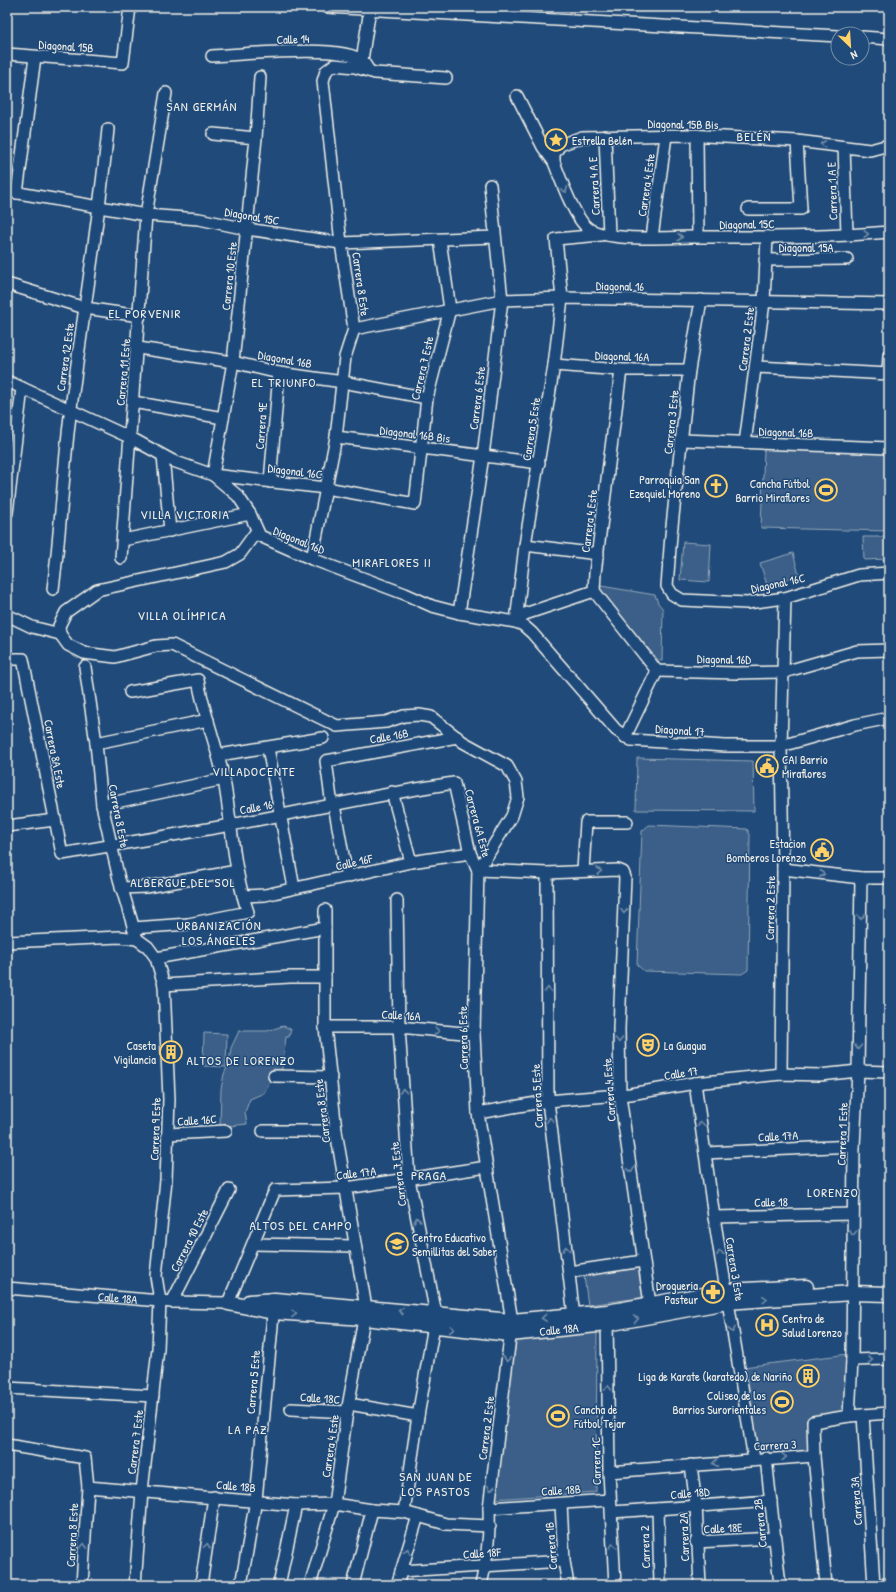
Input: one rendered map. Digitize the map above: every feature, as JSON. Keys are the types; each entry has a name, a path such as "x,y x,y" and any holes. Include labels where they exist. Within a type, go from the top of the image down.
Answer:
{"main road":[{"name":"Calle 18A","path":"511,1328 574,1316 607,1318 650,1304 889,1285"},
{"name":"Calle 18A","path":"852,1288 889,1294"},
{"name":"Calle 18A","path":"228,1304 365,1313 511,1328 607,1318 727,1297"}],"street":[{"name":"Diagonal 15B","path":"7,54 123,63 130,7"},
{"path":"327,7 481,11 530,18 830,36"},
{"path":"530,7 530,18"},
{"path":"370,9 362,60 369,71 446,78"},
{"path":"870,38 889,39"},
{"name":"Calle 14","path":"212,56 312,51 348,54 362,60"},
{"path":"12,192 35,57"},
{"name":"Carrera 8 Este","path":"312,559 336,437 344,382 345,357 354,328 341,243 323,81 326,71 334,65 355,67 369,71"},
{"name":"Carrera 10 Este","path":"213,475 233,362 256,138 260,77"},
{"name":"Carrera 11 Este","path":"121,558 138,348 146,216 166,93"},
{"path":"517,96 544,147 554,158"},
{"name":"Carrera 12 Este","path":"53,589 59,545 70,410 100,208 108,129"},
{"path":"213,134 256,138"},
{"path":"697,135 698,237"},
{"name":"Diagonal 15B Bis","path":"554,158 560,145 569,141 582,137 605,136 697,135 797,141 870,150 889,144"},
{"name":"Carrera 4 A E","path":"605,136 608,234"},
{"name":"Carrera 4 Este","path":"652,237 666,136"},
{"path":"748,209 801,209 797,141"},
{"name":"Carrera 1 A E","path":"844,147 847,234"},
{"name":"Diagonal 15C","path":"554,158 568,196 587,228 596,233 627,238 767,237 889,232"},
{"name":"Carrera 6 Este","path":"459,613 483,456 502,300 490,185"},
{"name":"Diagonal 15C","path":"12,192 146,216 198,219 247,230 341,243 495,237"},
{"name":"Diagonal 15C","path":"556,239 608,234"},
{"name":"Carrera 2 Este","path":"745,443 764,302 767,237"},
{"name":"Carrera 5 Este","path":"516,622 525,545 554,365 562,298 556,239"},
{"name":"Carrera 7 Este","path":"415,504 427,398 450,310 440,240"},
{"name":"Diagonal 15A","path":"766,260 847,259"},
{"path":"7,284 85,308 140,316"},
{"name":"Diagonal 16","path":"354,328 502,300 562,298 889,304"},
{"name":"Carrera 3 Este","path":"672,594 667,586 689,370 701,300"},
{"name":"Diagonal 16B","path":"138,348 233,362 279,373 344,382 427,398"},
{"path":"756,367 888,374 889,355"},
{"name":"Diagonal 16A","path":"554,365 621,370 689,370"},
{"name":"Carrera 4 Este","path":"594,591 621,370"},
{"name":"Carrera 9E","path":"270,482 279,373"},
{"path":"7,381 131,438 168,458 170,531"},
{"path":"7,513 22,388"},
{"path":"133,402 223,418"},
{"name":"Diagonal 16B Bis","path":"336,437 539,463"},
{"name":"Diagonal 16B","path":"682,440 889,448"},
{"name":"Diagonal 16C","path":"168,458 213,475 326,488 415,504"},
{"path":"213,475 238,496 250,514 256,532"},
{"path":"123,540 250,514"},
{"name":"Diagonal 16D","path":"60,634 60,626 66,612 97,590 226,562 240,554 256,532 265,540 405,594 432,606 459,613 516,622"},
{"path":"525,545 598,554"},
{"name":"Diagonal 16C","path":"672,594 682,600 747,603 785,598 859,575 889,573"},
{"path":"516,622 525,614 594,591 656,671 626,737"},
{"name":"Carrera 2 Este","path":"781,1074 783,869 781,746 785,598"},
{"path":"7,615 32,627 60,634 68,645 84,653 115,657 156,646 172,645 337,726 386,722 404,716 419,715 430,717 457,737 507,766 516,782 518,797 512,816 478,870 547,873 583,871 586,822 627,822"},
{"name":"Diagonal 17","path":"516,622 523,625 532,633 616,730 631,740 725,746 781,746 889,718"},
{"name":"Diagonal 16D","path":"656,671 737,673 784,672 857,651 889,650"},
{"name":"Carrera 8A Este","path":"7,659 23,660 62,854"},
{"name":"Carrera 8 Este","path":"85,667 96,743 102,805 121,888 137,938 148,947 156,958"},
{"path":"130,692 198,680 203,709 219,755 232,825 237,871 248,912 188,924 133,928"},
{"path":"96,743 208,720"},
{"name":"Calle 16B","path":"333,806 326,761 457,737"},
{"path":"219,755 322,738"},
{"path":"268,748 294,888"},
{"path":"102,805 224,780"},
{"name":"Calle 16","path":"62,854 232,825 333,806 392,792 454,783"},
{"name":"Carrera 6A Este","path":"454,783 470,854 478,870"},
{"path":"392,792 411,862"},
{"path":"333,806 347,877"},
{"path":"7,826 55,820"},
{"name":"Calle 16F","path":"243,896 265,895 411,862 470,854"},
{"path":"783,869 861,878 889,878"},
{"name":"Carrera 6 Este","path":"478,870 474,1034 478,1113 511,1328"},
{"name":"Carrera 4 Este","path":"583,871 618,870 623,872 625,877 619,1029 620,1096 650,1304"},
{"path":"121,888 146,887 237,871"},
{"name":"Carrera 5 Este","path":"547,873 548,1101 574,1316"},
{"name":"Carrera 1 Este","path":"848,1416 852,1360 854,1146 858,1071 861,878"},
{"name":"Carrera 7 Este","path":"396,900 399,1027 409,1178 435,1320 418,1416 404,1512"},
{"name":"Carrera 8 Este","path":"325,910 325,1027 336,1131 365,1313"},
{"path":"156,958 325,928"},
{"path":"7,942 120,936 137,938"},
{"name":"Carrera 9 Este","path":"156,958 164,985 170,1099 166,1180 156,1276 160,1301"},
{"path":"164,985 290,977 325,977"},
{"name":"Calle 16A","path":"325,1027 399,1027 474,1034"},
{"name":"Calle 17","path":"478,1113 548,1101 620,1096 696,1083 781,1074 820,1075 858,1071 889,1072"},
{"path":"274,1076 331,1077"},
{"name":"Carrera 3 Este","path":"696,1083 714,1217 754,1459"},
{"name":"Calle 16C","path":"168,1134 226,1131"},
{"path":"263,1131 336,1131"},
{"name":"Calle 17A","path":"705,1153 854,1146"},
{"name":"Calle 17A","path":"253,1244 275,1190 346,1188 487,1167"},
{"name":"Carrera 10 Este","path":"172,1302 229,1190"},
{"name":"Calle 18","path":"714,1217 853,1214"},
{"path":"228,1304 253,1244 354,1246"},
{"path":"569,1272 643,1261"},
{"name":"Calle 18A","path":"7,1288 172,1302 228,1304"},
{"name":"Carrera 7 Este","path":"135,1585 142,1491 154,1396 160,1301"},
{"name":"Carrera 5 Este","path":"241,1585 256,1500 274,1306"},
{"name":"Carrera 4 Este","path":"310,1585 334,1504 348,1408 365,1313"},
{"name":"Carrera 1C","path":"607,1318 609,1472 615,1585"},
{"name":"Carrera 2 Este","path":"481,1585 486,1566 490,1526 489,1508 511,1328"},
{"path":"852,1360 889,1359"},
{"path":"7,1388 154,1396"},
{"name":"Calle 18C","path":"291,1409 348,1408 418,1416"},
{"path":"826,1585 814,1456 813,1422 848,1416 889,1413"},
{"name":"Carrera 3A","path":"863,1415 875,1585"},
{"path":"7,1445 85,1458 88,1487"},
{"name":"Carrera 3","path":"609,1472 766,1458 814,1456"},
{"name":"Carrera 2B","path":"766,1458 780,1585"},
{"name":"Carrera 2A","path":"691,1465 696,1505 696,1542 700,1585"},
{"name":"Carrera 8 Este","path":"82,1585 88,1487"},
{"name":"Calle 18B","path":"88,1487 256,1500 296,1505 334,1504 372,1510 404,1512 446,1524 490,1526"},
{"path":"201,1585 214,1497"},
{"name":"Calle 18B","path":"489,1508 610,1500"},
{"name":"Calle 18D","path":"612,1512 771,1501"},
{"name":"Carrera 1B","path":"561,1504 564,1561 568,1585"},
{"path":"279,1585 296,1505"},
{"name":"Carrera 2","path":"658,1509 660,1585"},
{"path":"352,1585 372,1510"},
{"path":"397,1585 418,1516"},
{"name":"Calle 18E","path":"696,1542 776,1538"},
{"name":"Calle 18F","path":"401,1571 564,1561"},
{"path":"875,1585 889,1584"}],"shaded area":[{"name":"Cancha Fútbol Barrio Miraflores","path":"764,449 889,452 889,531 761,528"},
{"path":"863,537 889,537 889,559 864,560"},
{"path":"683,542 711,544 709,582 680,580"},
{"path":"793,553 799,575 767,585 760,563"},
{"path":"601,586 655,595 658,603 663,609 662,661 658,660 599,590"},
{"path":"637,758 753,761 754,811 636,810"},
{"path":"649,825 747,829 750,835 748,970 742,974 644,971 637,965 642,831"},
{"path":"283,1026 291,1029 289,1037 286,1037 282,1069 275,1071 264,1093 250,1099 245,1112 247,1124 220,1127 221,1089 224,1074 229,1063 231,1048 239,1031 267,1031"},
{"path":"204,1033 227,1034 226,1067 203,1066"},
{"path":"642,1267 646,1297 588,1305 584,1276"},
{"name":"Cancha de Fútbol Tejar","path":"597,1329 596,1492 494,1499 516,1341"},
{"path":"849,1354 846,1415 812,1422 814,1450 757,1456 743,1367"}],"place":[{"name":"Estrella Belén","path":"556,140"},
{"name":"Parroquia San Ezequiel Moreno","path":"716,486"},
{"name":"Cancha Fútbol Barrio Miraflores","path":"826,490"},
{"name":"CAI Barrio Miraflores","path":"767,766"},
{"name":"Estacion Bomberos Lorenzo","path":"822,850"},
{"name":"La Guagua","path":"648,1045"},
{"name":"Caseta Vigilancia","path":"171,1052"},
{"name":"Centro Educativo Semillitas del Saber","path":"397,1244"},
{"name":"Drogueria Pasteur","path":"713,1292"},
{"name":"Centro de Salud Lorenzo","path":"767,1325"},
{"name":"Liga de Karate (karatedo) de Nariño","path":"808,1376"},
{"name":"Coliseo de los Barrios Surorientales","path":"782,1402"},
{"name":"Cancha de Fútbol Tejar","path":"558,1416"}],"district":[{"name":"SAN GERMÁN","path":"202,106"},
{"name":"BELÉN","path":"754,136"},
{"name":"EL PORVENIR","path":"145,313"},
{"name":"EL TRIUNFO","path":"284,382"},
{"name":"VILLA VICTORIA","path":"185,514"},
{"name":"MIRAFLORES II","path":"392,562"},
{"name":"VILLA OLÍMPICA","path":"182,615"},
{"name":"VILLADOCENTE","path":"254,771"},
{"name":"ALBERGUE DEL SOL","path":"183,882"},
{"name":"URBANIZACIÓN LOS ÁNGELES","path":"219,932"},
{"name":"ALTOS DE LORENZO","path":"241,1060"},
{"name":"PRAGA","path":"429,1175"},
{"name":"LORENZO","path":"833,1192"},
{"name":"ALTOS DEL CAMPO","path":"301,1225"},
{"name":"LA PAZ","path":"248,1429"},
{"name":"SAN JUAN DE LOS PASTOS","path":"436,1484"}]}
